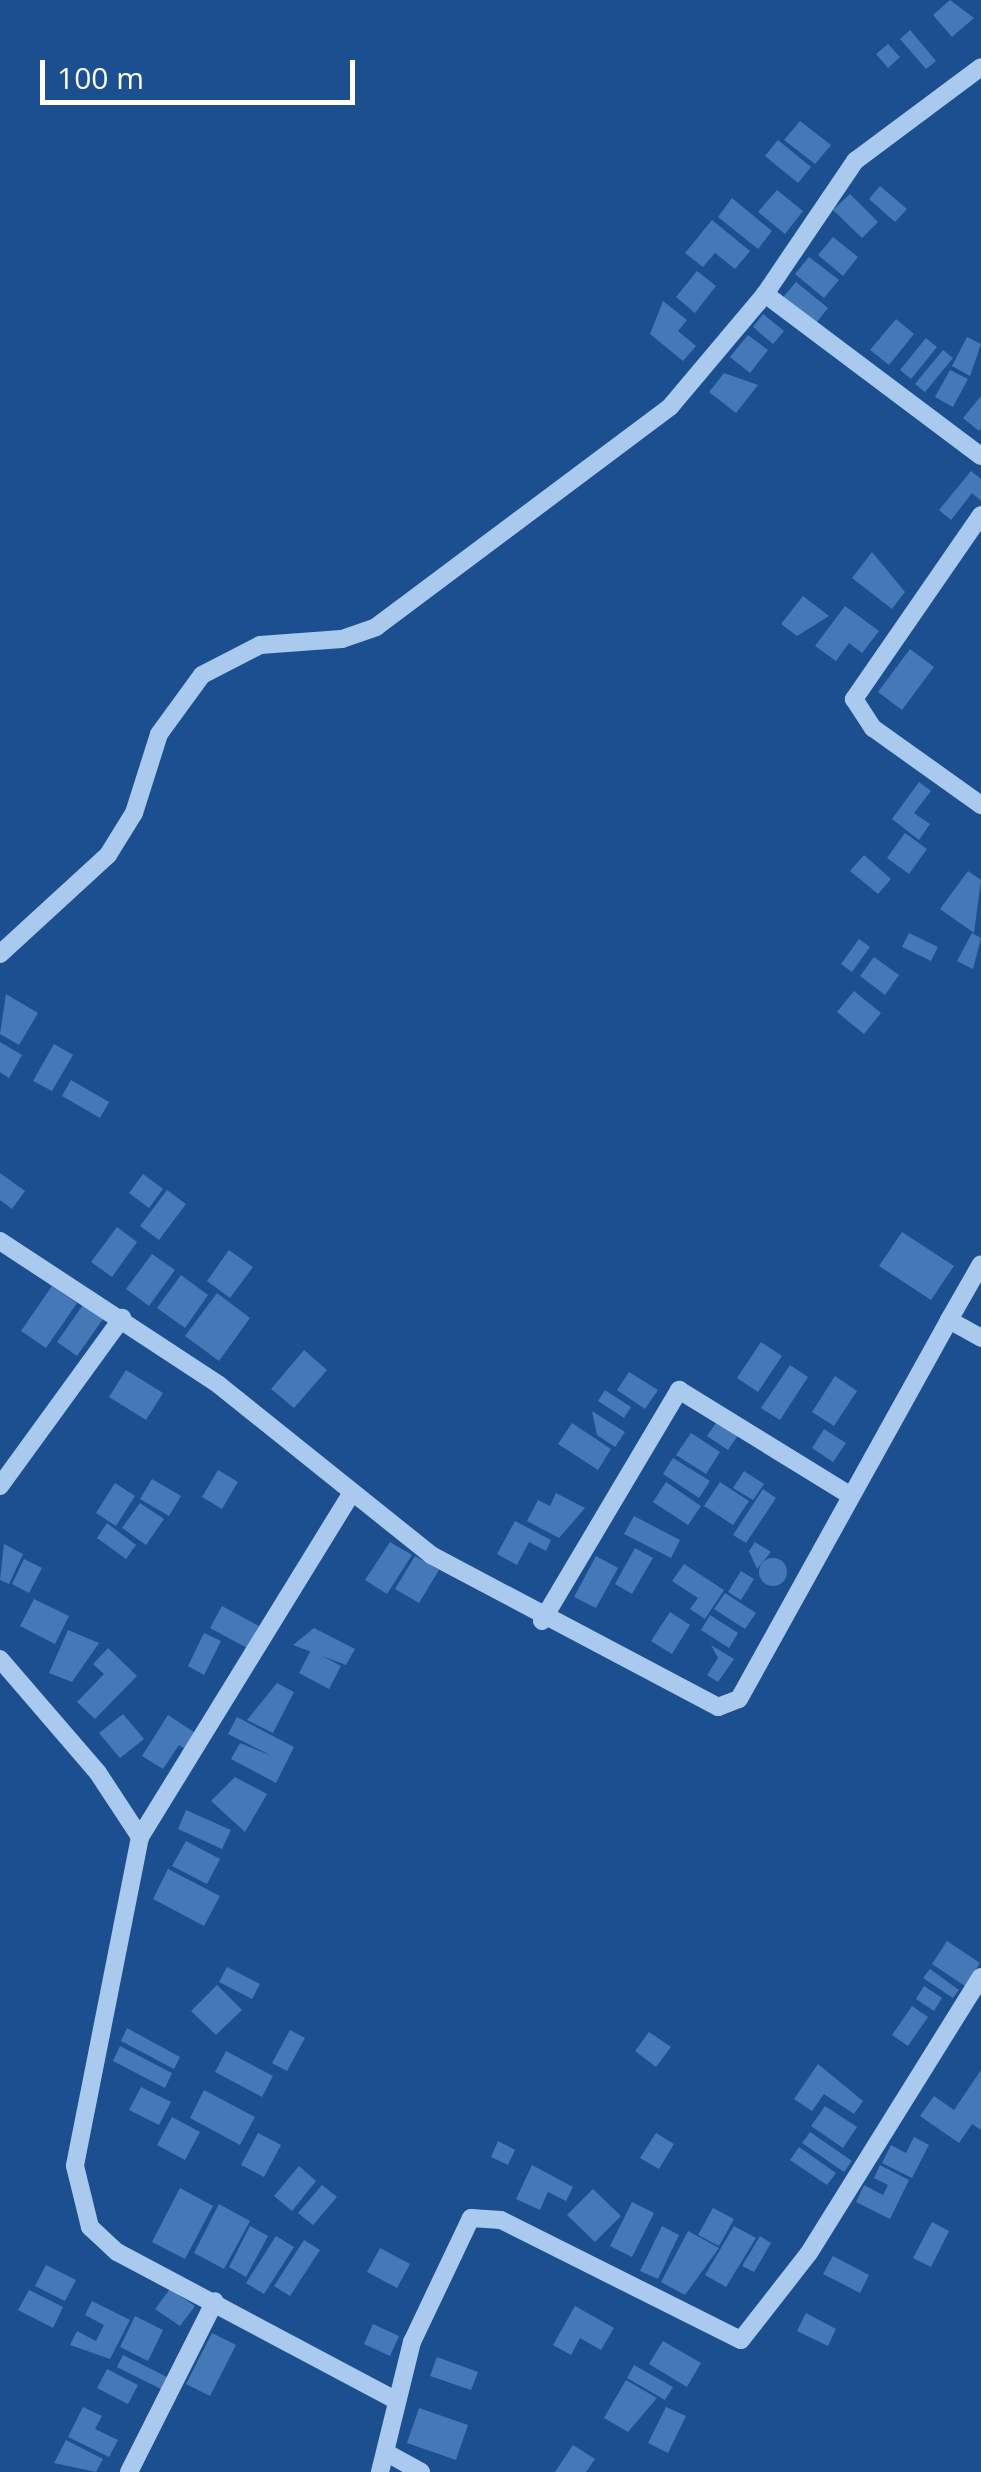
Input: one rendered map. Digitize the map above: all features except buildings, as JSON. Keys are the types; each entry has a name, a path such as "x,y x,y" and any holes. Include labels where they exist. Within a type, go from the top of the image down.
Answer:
{"street":[{"path":"0,954 108,855 134,814 159,734 202,675 260,644 342,639 389,618 670,407 765,294 855,161 981,67"},
{"path":"765,294 981,456"},
{"path":"981,515 854,700 861,718 981,805"},
{"path":"0,1241 122,1318 277,1428 350,1495 542,1620 705,1704 728,1706 981,1264"},
{"path":"0,1486 122,1318"},
{"path":"949,1320 981,1338"},
{"path":"542,1620 679,1390 850,1496"},
{"path":"350,1495 140,1836 86,2080 76,2185 103,2242 395,2400"},
{"path":"0,1659 98,1773 140,1836"},
{"path":"380,2472 395,2400 452,2245 484,2214 724,2338 748,2336 981,1977"},
{"path":"129,2472 215,2301"},
{"path":"387,2453 421,2472"}]}
